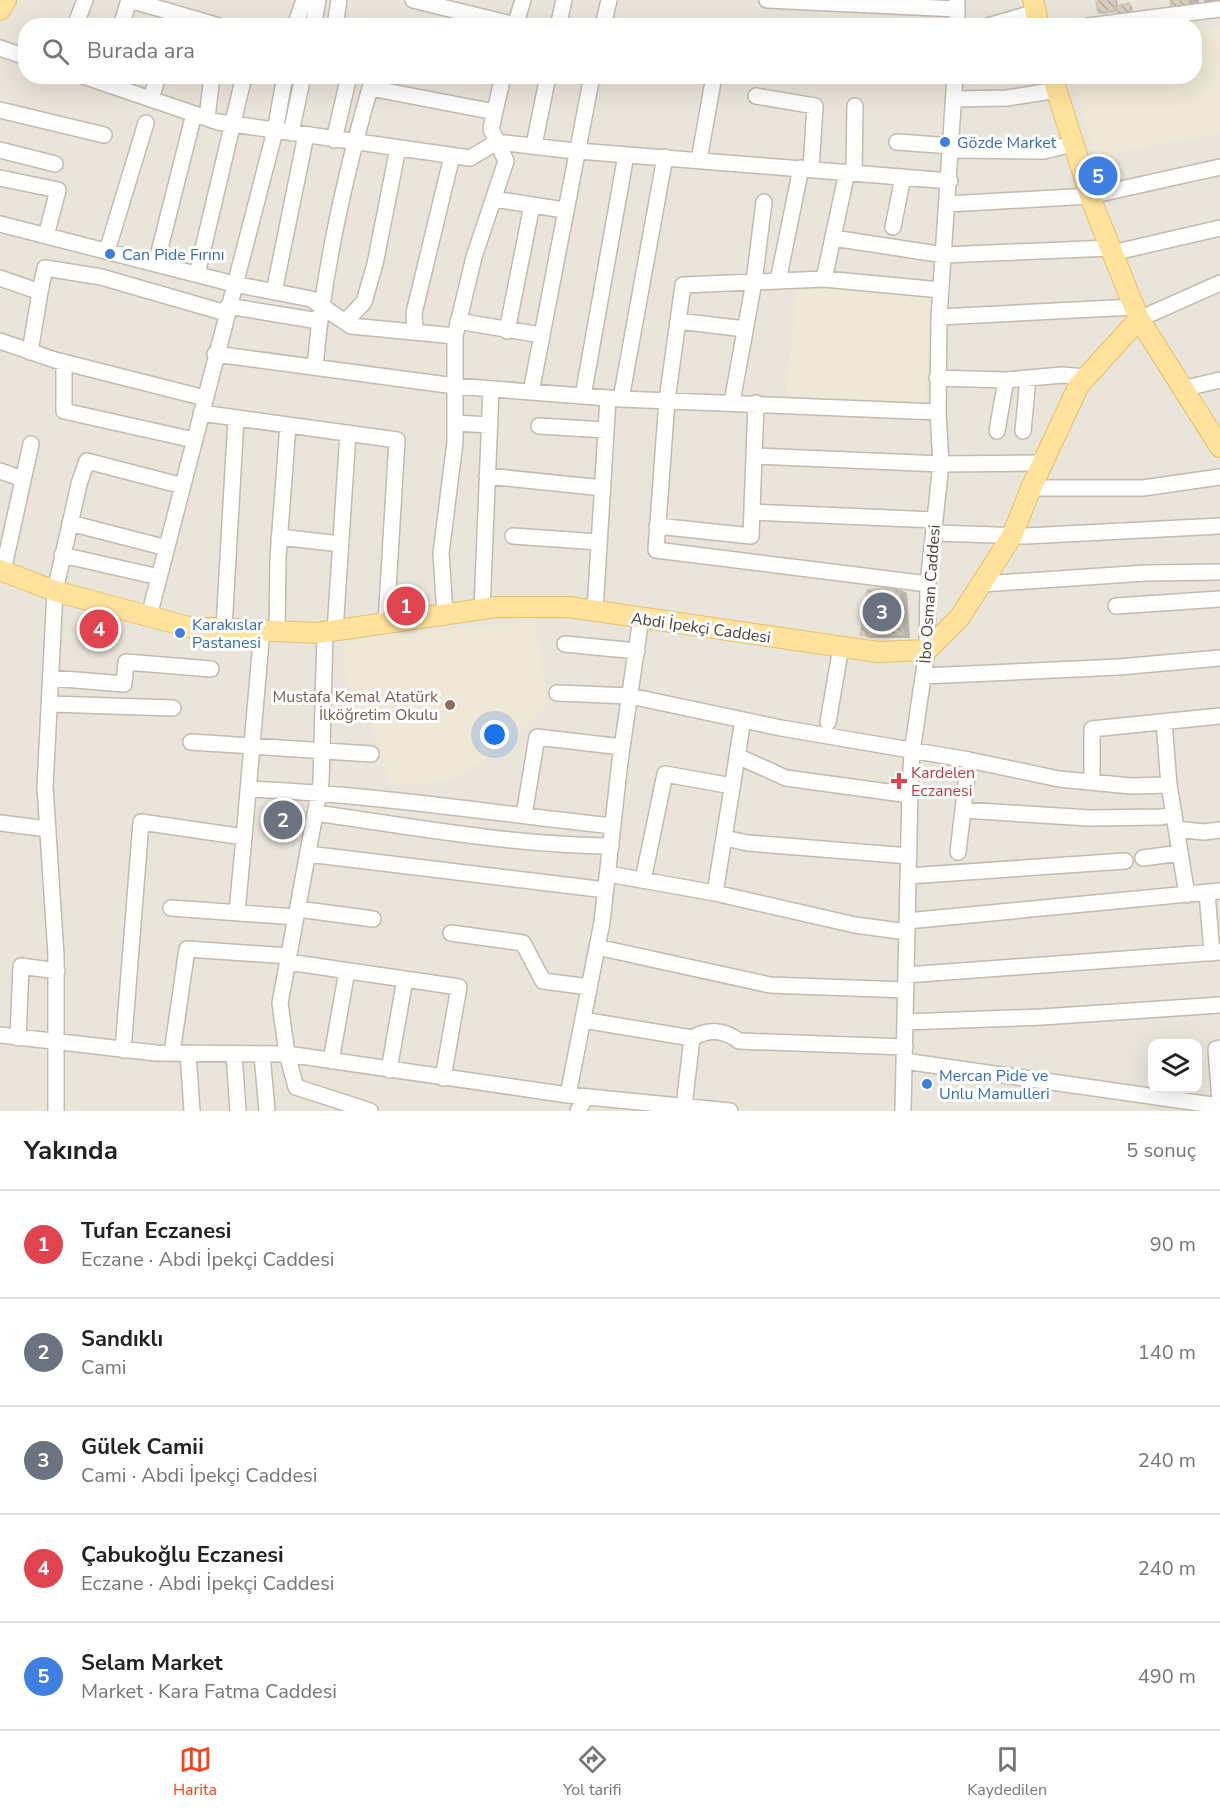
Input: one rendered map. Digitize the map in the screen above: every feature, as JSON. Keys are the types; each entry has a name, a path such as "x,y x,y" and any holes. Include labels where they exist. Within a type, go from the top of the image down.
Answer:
{"main road":[{"path":"0,10 6,0"},
{"path":"1054,84 1090,196 1136,313 1182,389 1219,444"},
{"path":"927,650 960,617 1012,536 1042,463 1079,385 1136,313"},
{"name":"Abdi İpekçi Caddesi","path":"2,570 55,591 189,627 330,631 482,609 569,607 878,652 927,650"}],"street":[{"path":"78,18 85,0"},
{"path":"124,18 130,0 173,18"},
{"path":"298,18 304,0"},
{"path":"315,18 318,0"},
{"path":"413,0 486,18"},
{"path":"517,18 523,0"},
{"path":"560,18 564,0"},
{"path":"605,18 609,0"},
{"path":"767,0 957,5"},
{"path":"334,1 335,18"},
{"path":"1150,18 1220,9"},
{"path":"1018,18 1036,13"},
{"path":"1202,20 1220,18"},
{"path":"0,48 18,54"},
{"path":"113,84 200,116 234,124 452,156 470,158 497,142 576,151 950,181"},
{"path":"151,99 156,84"},
{"path":"156,264 210,84"},
{"path":"197,274 242,84"},
{"path":"149,616 215,354 275,131 284,84"},
{"path":"274,292 299,134 302,84"},
{"path":"334,140 348,84"},
{"path":"445,614 441,553 455,423 456,328 474,257 506,161 491,129 501,84"},
{"path":"534,145 546,84"},
{"path":"531,392 564,210 590,84"},
{"path":"699,160 713,84"},
{"name":"İbo Osman Caddesi","path":"903,1111 912,752 927,650 928,585 941,465 938,412 939,317 955,84"},
{"path":"955,99 1008,98 1051,84"},
{"path":"315,368 320,313 354,142 370,88 495,112"},
{"path":"756,96 814,106 806,168 778,281"},
{"path":"824,279 850,172 855,106"},
{"path":"0,110 104,135"},
{"path":"107,251 146,123"},
{"path":"897,142 952,148 1044,151 1073,144"},
{"path":"345,322 364,302 375,264 398,148"},
{"path":"0,150 55,164"},
{"path":"583,396 626,154"},
{"path":"415,332 417,302 452,156"},
{"path":"595,611 606,430 615,398 665,157"},
{"path":"948,204 1090,196 1220,167"},
{"path":"893,227 903,177"},
{"path":"0,178 58,190 46,236"},
{"path":"494,199 564,210"},
{"path":"732,402 754,282 764,202"},
{"path":"507,331 532,205"},
{"path":"0,224 234,284 311,299 320,313"},
{"path":"833,238 944,255 1111,251 1220,228"},
{"path":"30,352 45,268 101,277 227,309 320,313 351,326 415,332 456,328 541,335"},
{"path":"0,278 40,292"},
{"path":"928,585 656,550 657,526 667,400 682,285 824,279 941,290"},
{"path":"939,317 1136,313 1217,288"},
{"path":"678,321 746,329"},
{"path":"0,341 236,418 397,440 386,623"},
{"path":"215,354 491,389 615,398 938,412"},
{"path":"64,362 64,411 194,440"},
{"path":"938,378 1006,380 1062,375 1086,377"},
{"path":"1023,431 1028,378"},
{"path":"997,431 1006,380"},
{"path":"1182,389 1220,380"},
{"path":"482,609 491,389"},
{"path":"657,526 751,536 756,403"},
{"path":"224,628 236,418"},
{"path":"455,423 490,425"},
{"path":"237,912 252,746 270,631 288,425"},
{"path":"539,426 606,430"},
{"path":"348,434 341,544 330,631 319,792 280,1003 287,1054 296,1087 369,1111"},
{"path":"2,570 31,444"},
{"path":"754,456 941,465 1042,463"},
{"path":"56,1111 57,971 45,787 55,591 62,555 87,461 183,486"},
{"path":"0,471 23,479"},
{"path":"488,476 603,488"},
{"path":"1031,488 1143,488 1220,477"},
{"path":"752,512 935,526 1012,536 1220,526"},
{"path":"70,523 167,548"},
{"path":"513,536 599,542"},
{"path":"279,537 341,544"},
{"path":"62,555 159,576"},
{"path":"982,584 1146,573 1220,573"},
{"path":"1116,606 1220,599"},
{"path":"568,1095 590,987 606,890 622,747 641,618"},
{"path":"566,644 637,651"},
{"path":"828,722 841,647"},
{"path":"923,676 1119,667 1220,658"},
{"path":"51,678 124,684 126,662 211,669"},
{"path":"557,693 630,696 742,720 912,752 969,760 1059,779 1170,785"},
{"path":"50,704 173,708"},
{"path":"1092,782 1092,729 1220,716"},
{"path":"715,893 742,720"},
{"path":"1164,722 1170,785 1187,896"},
{"path":"524,816 537,737 622,747"},
{"path":"191,742 370,754"},
{"path":"737,756 786,778 910,795"},
{"path":"958,852 969,760"},
{"path":"643,880 665,774 732,786"},
{"path":"248,789 319,792 613,826"},
{"path":"963,810 1089,818 1161,818 1174,814"},
{"path":"315,813 450,832 579,846 611,846"},
{"path":"123,1050 141,822 244,837"},
{"path":"0,823 48,829"},
{"path":"1176,829 1204,832 1220,830"},
{"path":"724,838 748,843 909,856"},
{"path":"1143,858 1180,853"},
{"path":"308,854 606,890"},
{"path":"908,876 1125,861"},
{"path":"597,947 770,985 906,983 1216,952 1214,892 907,927 855,925 715,893 608,874"},
{"path":"171,908 297,913 373,919"},
{"path":"451,933 523,943 543,981 590,987"},
{"path":"172,1053 187,949 288,959 347,971 459,987 443,1078"},
{"path":"18,1038 21,966 57,971"},
{"path":"331,1061 347,971"},
{"path":"389,1070 405,979"},
{"path":"905,1022 1042,1017 1220,1005"},
{"path":"583,1020 692,1038 706,1030 730,1035 739,1041 905,1054 1220,1104 1216,1049 1220,1048"},
{"path":"0,1035 123,1050 172,1053 287,1054 443,1078 586,1096 624,1106 730,1111"},
{"path":"675,1108 692,1038"},
{"path":"188,1053 192,1111"},
{"path":"234,1054 238,1111"},
{"path":"262,1054 267,1111"},
{"path":"578,1111 586,1096"}],"shaded area":[{"path":"0,0 1220,0 1220,1111 0,1111"},
{"path":"1220,27 1220,133 1095,157 1074,84 1202,84 1202,29"},
{"path":"798,287 932,296 925,403 785,396"},
{"name":"Mustafa Kemal Atatürk İlköğretim Okulu","path":"535,622 548,704 516,738 456,778 416,786 389,783 372,724 353,705 344,665 345,642 388,634"}],"building":[{"path":"1096,0 1115,0 1115,10 1098,13"},
{"path":"1170,0 1188,0 1189,5 1171,7"},
{"path":"1129,3 1131,16 1119,18 1117,6"},
{"path":"899,587 903,634 860,635 867,590"},
{"path":"272,809 296,811 294,832 270,829"}],"place":[{"name":"Gözde Market","path":"945,142"},
{"name":"Selam Market","path":"1098,176"},
{"name":"Can Pide Fırını","path":"110,254"},
{"name":"Tufan Eczanesi","path":"406,606"},
{"name":"Gülek Camii","path":"882,612"},
{"name":"Çabukoğlu Eczanesi","path":"99,629"},
{"name":"Karakıslar Pastanesi","path":"180,633"},
{"name":"Mustafa Kemal Atatürk İlköğretim Okulu","path":"450,705"},
{"name":"Kardelen Eczanesi","path":"899,781"},
{"name":"Sandıklı","path":"283,820"},
{"name":"Mercan Pide ve Unlu Mamulleri","path":"927,1084"}]}
